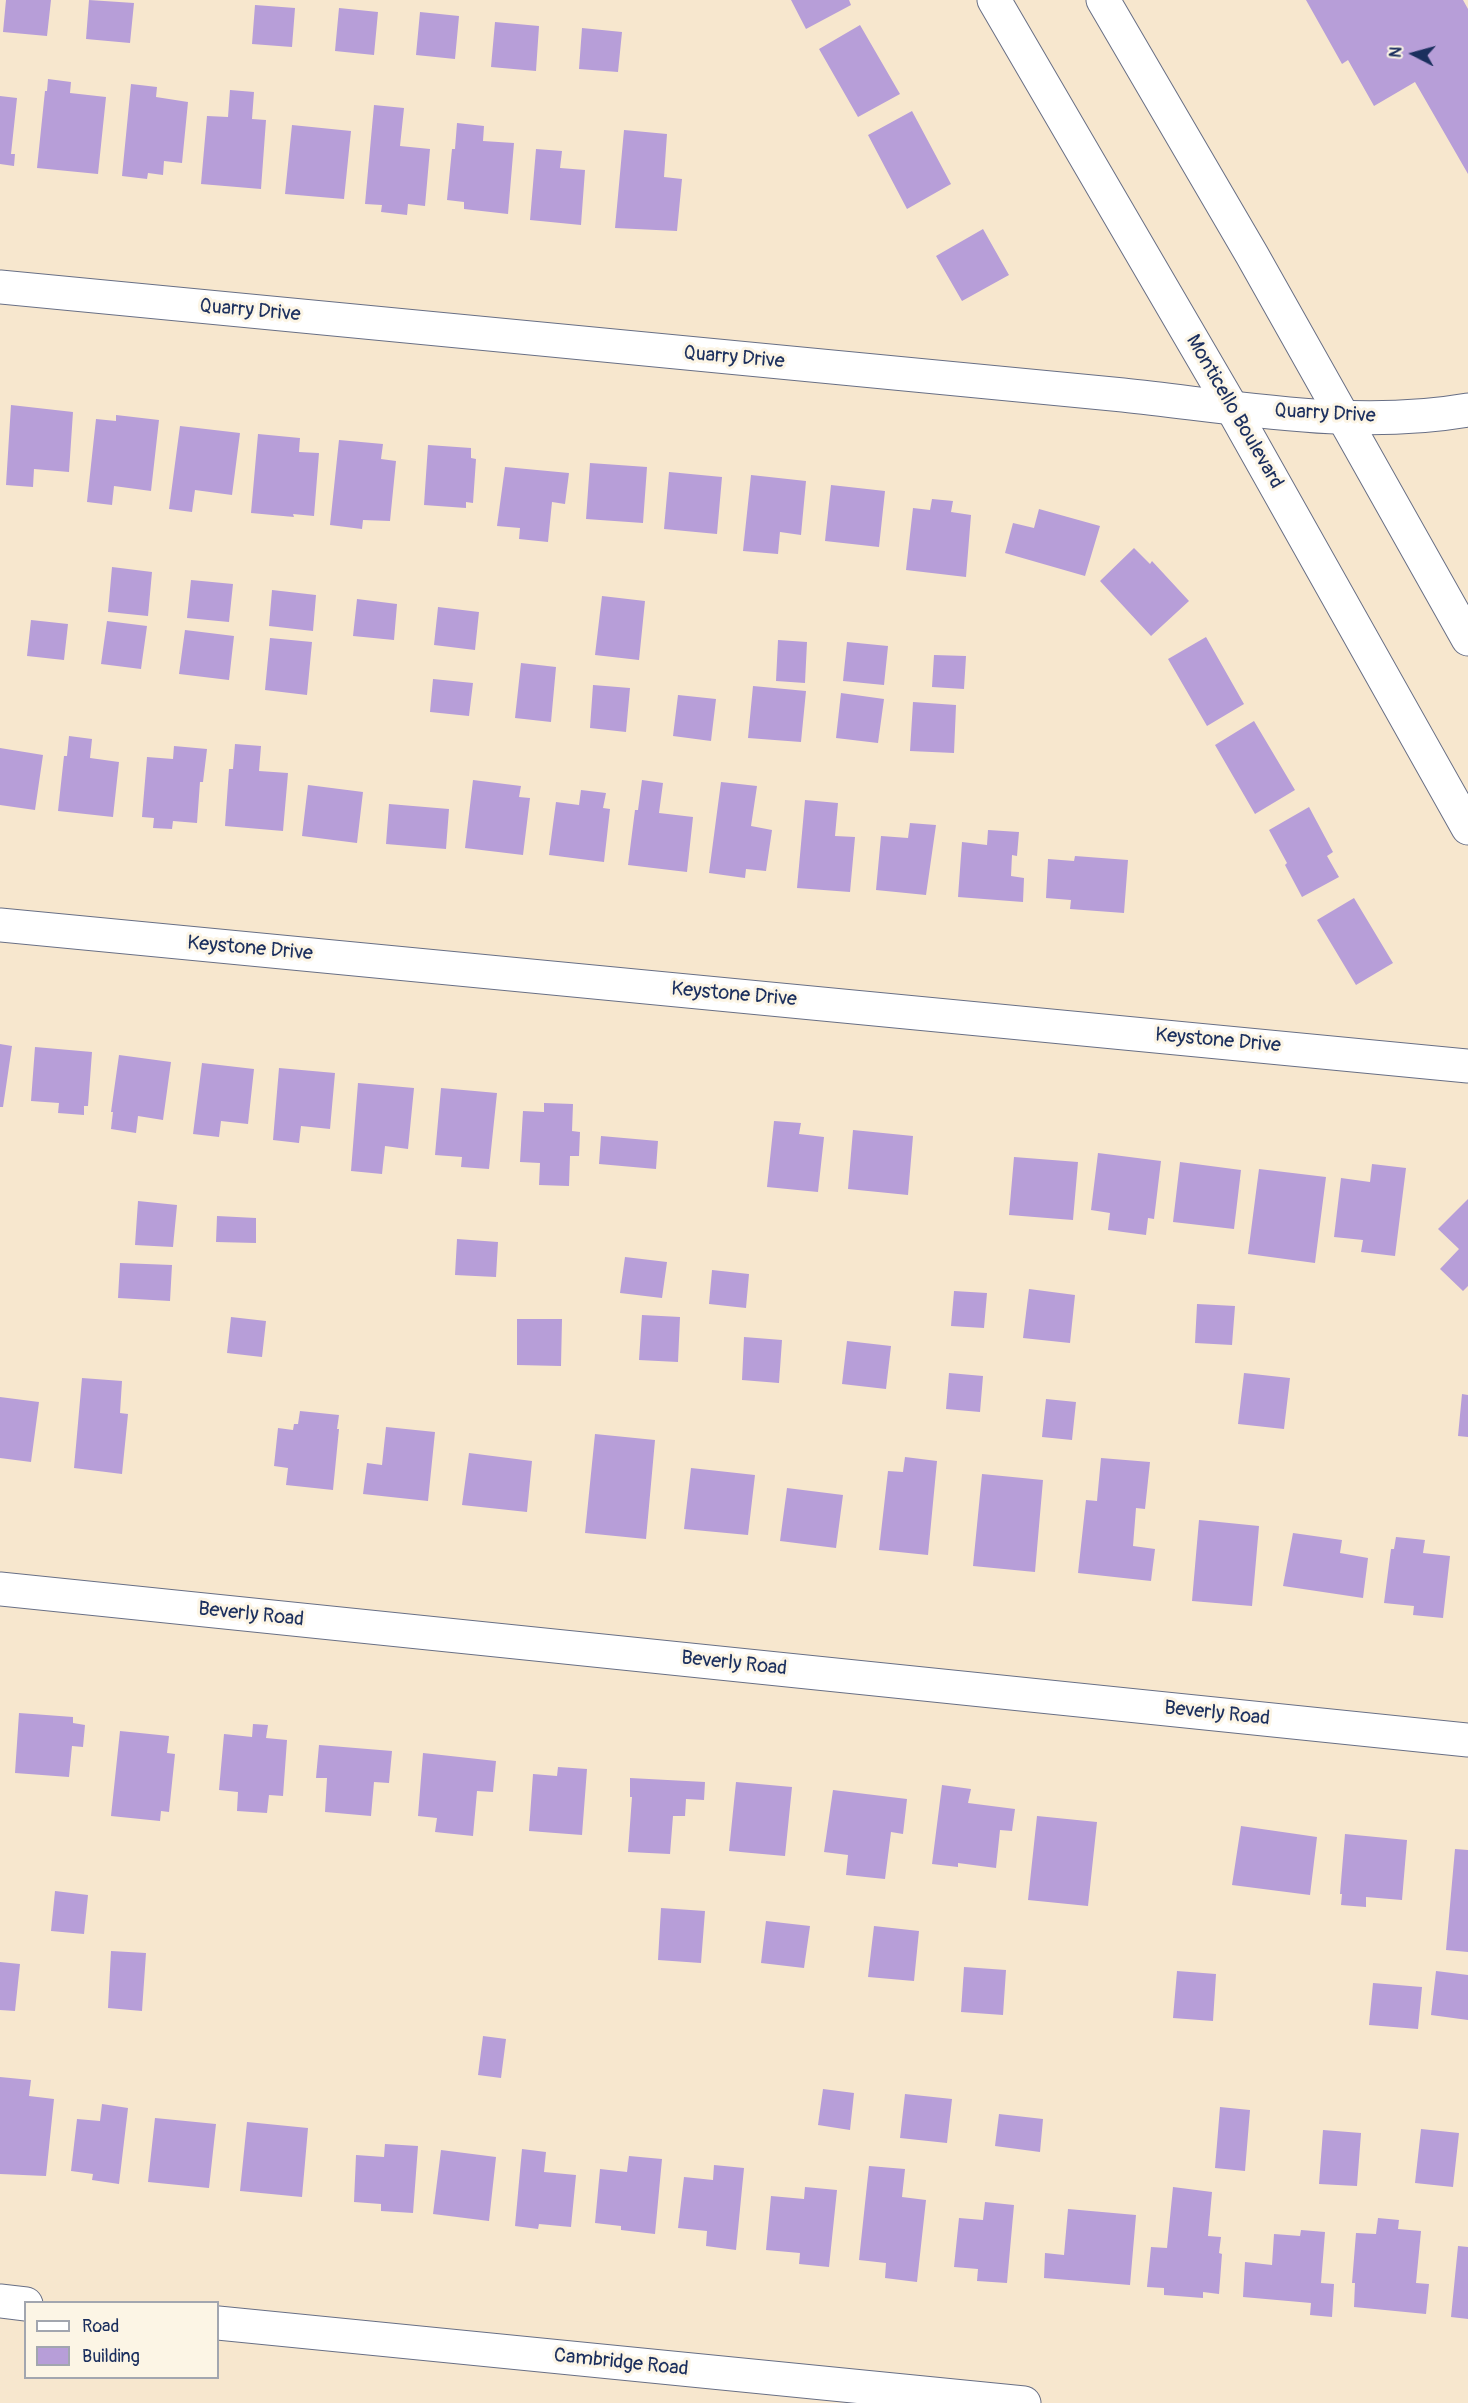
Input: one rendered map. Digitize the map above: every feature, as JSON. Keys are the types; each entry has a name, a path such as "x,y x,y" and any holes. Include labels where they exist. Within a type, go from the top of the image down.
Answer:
{"street":[{"name":"Monticello Boulevard","path":"994,0 1232,408 1468,828"},
{"path":"1103,0 1252,255 1468,639"},
{"name":"Quarry Drive","path":"0,287 1112,394 1232,408 1342,417 1424,417 1468,410"},
{"name":"Keystone Drive","path":"0,925 1468,1065"},
{"name":"Beverly Road","path":"0,1589 1468,1740"},
{"path":"0,2301 24,2304"},
{"name":"Cambridge Road","path":"219,2323 982,2401 1024,2403"}],"building":[{"path":"6,0 51,0 47,36 3,32"},
{"path":"89,0 134,3 130,43 86,39"},
{"path":"791,0 849,0 851,5 806,29"},
{"path":"1306,0 1463,0 1468,9 1468,174 1415,82 1374,106 1348,60 1342,64"},
{"path":"255,5 295,8 292,47 252,44"},
{"path":"339,8 378,12 374,55 335,51"},
{"path":"420,12 459,16 455,59 416,55"},
{"path":"495,22 539,26 536,71 491,67"},
{"path":"860,25 900,94 858,117 819,49"},
{"path":"582,28 622,32 618,72 579,69"},
{"path":"48,79 71,82 70,93 106,97 98,174 37,168"},
{"path":"131,84 157,87 156,97 188,102 182,163 164,161 163,175 148,173 147,179 122,176"},
{"path":"230,90 254,92 252,119 266,120 261,189 201,184 207,116 228,117"},
{"path":"0,96 17,98 11,154 15,154 14,166 0,164"},
{"path":"374,105 404,108 400,146 430,149 425,206 408,204 407,215 381,212 382,205 365,204"},
{"path":"912,111 951,184 907,209 868,135"},
{"path":"457,123 484,126 483,141 514,143 508,214 464,209 464,202 447,200"},
{"path":"292,125 351,131 344,199 285,194"},
{"path":"624,130 667,134 664,177 682,179 677,231 615,228"},
{"path":"536,149 562,151 560,168 585,170 581,225 530,220"},
{"path":"983,229 1009,275 962,301 936,256"},
{"path":"11,405 73,412 69,472 34,469 33,487 6,485"},
{"path":"116,415 159,420 151,491 114,486 112,505 87,502 96,419 116,421"},
{"path":"180,426 240,433 232,495 195,490 192,512 169,509"},
{"path":"258,434 300,438 299,452 319,453 314,516 293,514 294,517 251,513"},
{"path":"339,440 383,444 381,459 396,461 390,521 363,520 362,529 330,525"},
{"path":"428,445 471,448 471,458 476,459 473,503 466,502 466,508 424,505"},
{"path":"590,463 647,467 643,523 586,519"},
{"path":"505,467 569,473 565,504 552,502 548,542 519,539 520,528 497,526"},
{"path":"669,472 722,477 717,534 664,529"},
{"path":"751,475 806,481 801,535 780,532 778,554 743,551"},
{"path":"831,485 885,491 879,547 825,541"},
{"path":"932,499 953,501 951,512 971,515 966,577 906,570 913,508 930,510"},
{"path":"1039,509 1100,526 1085,576 1005,553 1013,523 1034,528"},
{"path":"1134,548 1150,564 1152,561 1189,601 1151,636 1100,581"},
{"path":"112,567 152,572 148,616 108,612"},
{"path":"191,580 233,584 229,622 187,618"},
{"path":"272,590 316,595 313,631 269,626"},
{"path":"602,596 645,601 639,660 595,655"},
{"path":"357,599 397,604 394,640 353,636"},
{"path":"438,607 479,612 475,650 434,645"},
{"path":"31,620 68,624 64,660 27,656"},
{"path":"107,621 147,626 141,669 101,664"},
{"path":"185,630 234,636 229,680 179,674"},
{"path":"1206,637 1244,704 1207,726 1168,659"},
{"path":"270,638 312,642 307,695 265,690"},
{"path":"778,640 807,642 805,683 776,681"},
{"path":"847,642 888,646 884,685 843,681"},
{"path":"934,655 966,656 964,689 932,687"},
{"path":"521,663 556,667 551,722 515,718"},
{"path":"433,679 473,683 469,716 430,712"},
{"path":"593,685 630,688 626,732 590,728"},
{"path":"753,686 806,691 801,742 748,738"},
{"path":"841,693 884,699 878,743 836,738"},
{"path":"678,695 716,699 711,741 673,736"},
{"path":"913,702 956,705 954,753 910,751"},
{"path":"1254,721 1295,790 1255,814 1215,745"},
{"path":"69,736 92,739 90,758 119,762 113,817 58,811 64,756 67,756"},
{"path":"235,744 261,746 259,771 288,773 283,831 225,826 229,769 233,769"},
{"path":"174,746 207,749 203,782 200,782 197,823 173,821 172,829 153,828 154,818 142,817 147,757 173,759"},
{"path":"0,748 43,755 35,810 0,805"},
{"path":"473,780 521,786 519,797 530,798 523,855 465,848"},
{"path":"642,780 663,783 659,813 693,817 687,872 628,865 635,810 638,810"},
{"path":"721,782 757,786 751,826 772,830 766,871 746,869 745,878 709,873"},
{"path":"308,785 363,792 357,843 302,836"},
{"path":"581,790 606,793 603,808 610,809 604,862 549,855 556,802 579,805"},
{"path":"805,800 838,803 835,836 855,837 850,892 797,888"},
{"path":"389,804 449,809 446,849 386,844"},
{"path":"1309,807 1333,852 1327,856 1339,877 1302,897 1269,830"},
{"path":"910,823 936,825 926,895 876,890 881,836 908,838"},
{"path":"988,830 1019,832 1017,856 1012,855 1011,876 1024,878 1023,902 958,897 962,842 987,845"},
{"path":"1075,856 1128,860 1124,913 1070,909 1071,900 1046,898 1048,859 1074,861"},
{"path":"1354,898 1393,963 1356,985 1317,920"},
{"path":"0,1044 12,1046 3,1107 0,1107"},
{"path":"35,1047 92,1052 88,1106 84,1106 84,1115 58,1113 59,1103 31,1101"},
{"path":"119,1055 171,1062 163,1120 138,1116 136,1133 111,1129 113,1112 111,1112"},
{"path":"202,1063 254,1069 248,1124 221,1121 219,1137 193,1134"},
{"path":"279,1068 335,1073 330,1129 301,1126 299,1143 273,1140"},
{"path":"358,1083 414,1088 408,1149 385,1146 382,1174 351,1171"},
{"path":"441,1088 497,1093 489,1169 461,1167 462,1157 435,1155"},
{"path":"544,1103 573,1104 572,1131 580,1132 579,1156 570,1156 569,1186 539,1185 540,1163 520,1162 523,1111 544,1112"},
{"path":"774,1121 801,1123 799,1134 824,1137 818,1192 767,1187"},
{"path":"853,1130 913,1136 908,1195 848,1189"},
{"path":"601,1136 658,1141 656,1169 599,1164"},
{"path":"1098,1153 1161,1161 1154,1219 1148,1218 1146,1235 1108,1230 1110,1213 1091,1210"},
{"path":"1014,1157 1078,1162 1073,1220 1009,1215"},
{"path":"1180,1162 1241,1170 1234,1229 1173,1222"},
{"path":"1372,1164 1406,1168 1395,1256 1361,1252 1363,1240 1334,1237 1341,1178 1370,1182"},
{"path":"1259,1169 1326,1177 1315,1263 1248,1254"},
{"path":"1468,1199 1468,1286 1463,1291 1440,1269 1459,1249 1438,1229"},
{"path":"138,1201 177,1205 173,1247 135,1245"},
{"path":"217,1216 256,1218 256,1243 216,1242"},
{"path":"457,1239 498,1242 496,1277 455,1275"},
{"path":"625,1257 667,1262 662,1298 620,1293"},
{"path":"120,1263 172,1265 170,1301 118,1298"},
{"path":"712,1270 749,1274 746,1308 709,1304"},
{"path":"1029,1289 1075,1295 1070,1343 1023,1338"},
{"path":"954,1291 987,1293 984,1328 951,1326"},
{"path":"1197,1304 1235,1306 1232,1345 1195,1343"},
{"path":"642,1315 680,1317 678,1362 639,1360"},
{"path":"231,1317 266,1321 262,1357 227,1353"},
{"path":"517,1319 562,1319 561,1366 517,1365"},
{"path":"744,1337 782,1340 779,1383 742,1380"},
{"path":"847,1341 891,1346 886,1389 842,1384"},
{"path":"949,1373 983,1376 980,1412 946,1409"},
{"path":"1244,1373 1290,1378 1284,1429 1238,1424"},
{"path":"82,1378 122,1381 120,1413 128,1414 122,1474 74,1468"},
{"path":"1462,1394 1468,1395 1468,1437 1458,1436"},
{"path":"0,1397 39,1402 31,1462 0,1458"},
{"path":"1046,1399 1076,1402 1072,1440 1042,1437"},
{"path":"300,1411 339,1415 333,1490 286,1485 288,1468 274,1466 278,1428 293,1430 294,1424 298,1424"},
{"path":"386,1427 435,1432 428,1501 363,1494 367,1463 382,1465"},
{"path":"595,1434 655,1440 646,1539 585,1533"},
{"path":"469,1453 532,1461 527,1512 462,1505"},
{"path":"905,1457 937,1461 928,1555 879,1550 888,1471 903,1472"},
{"path":"1101,1458 1150,1462 1145,1509 1136,1508 1133,1546 1155,1549 1151,1581 1078,1573 1086,1500 1097,1501"},
{"path":"691,1468 755,1475 748,1535 684,1529"},
{"path":"982,1474 1043,1480 1035,1572 973,1566"},
{"path":"787,1488 843,1495 836,1548 780,1541"},
{"path":"1199,1520 1259,1526 1252,1606 1192,1601"},
{"path":"1293,1533 1342,1540 1340,1553 1368,1558 1363,1598 1283,1586"},
{"path":"1396,1537 1425,1540 1423,1553 1450,1556 1443,1618 1413,1615 1414,1606 1384,1603 1391,1549 1394,1549"},
{"path":"19,1713 73,1717 73,1723 85,1725 83,1747 72,1746 69,1777 15,1773"},
{"path":"253,1724 268,1725 266,1738 287,1740 283,1796 269,1795 267,1813 237,1811 238,1792 219,1790 224,1734 252,1737"},
{"path":"120,1731 169,1736 167,1753 175,1754 169,1812 161,1811 160,1821 111,1816"},
{"path":"319,1745 392,1751 389,1783 374,1782 371,1816 325,1812 327,1778 316,1778"},
{"path":"423,1753 496,1761 493,1792 477,1791 473,1836 435,1832 437,1818 418,1816"},
{"path":"558,1767 587,1769 582,1835 529,1831 533,1774 557,1776"},
{"path":"630,1778 705,1782 704,1800 686,1799 685,1816 673,1816 670,1854 628,1852 632,1797 630,1797"},
{"path":"736,1782 792,1787 785,1856 729,1851"},
{"path":"942,1785 971,1789 968,1803 1015,1809 1012,1831 1000,1830 996,1868 958,1863 958,1867 932,1864"},
{"path":"833,1790 907,1799 903,1834 891,1832 885,1879 846,1875 848,1855 824,1852"},
{"path":"1037,1816 1097,1822 1088,1906 1028,1900"},
{"path":"1241,1826 1317,1837 1310,1895 1232,1885"},
{"path":"1345,1834 1407,1840 1402,1900 1366,1897 1366,1907 1341,1905"},
{"path":"1455,1849 1468,1850 1468,1952 1446,1950"},
{"path":"55,1891 88,1895 84,1934 51,1931"},
{"path":"661,1908 705,1911 701,1963 658,1960"},
{"path":"766,1921 810,1926 804,1968 761,1963"},
{"path":"874,1926 919,1931 914,1981 868,1977"},
{"path":"111,1951 146,1953 142,2011 108,2008"},
{"path":"0,1962 20,1964 15,2011 0,2010"},
{"path":"964,1967 1006,1970 1003,2015 961,2012"},
{"path":"1177,1971 1216,1974 1213,2021 1173,2018"},
{"path":"1436,1971 1468,1975 1468,2020 1431,2015"},
{"path":"1373,1983 1422,1987 1418,2029 1369,2025"},
{"path":"483,2036 506,2039 501,2078 478,2075"},
{"path":"0,2077 31,2080 29,2096 54,2099 46,2176 0,2174"},
{"path":"823,2089 854,2093 850,2130 818,2125"},
{"path":"905,2094 952,2099 947,2143 900,2138"},
{"path":"102,2104 128,2108 119,2184 92,2180 93,2174 71,2171 77,2119 100,2121"},
{"path":"1220,2107 1250,2110 1245,2171 1215,2168"},
{"path":"999,2114 1043,2119 1040,2152 995,2146"},
{"path":"155,2118 216,2124 209,2188 148,2182"},
{"path":"247,2122 308,2128 302,2197 240,2191"},
{"path":"1421,2129 1459,2133 1453,2187 1415,2183"},
{"path":"1323,2130 1361,2133 1357,2186 1319,2184"},
{"path":"385,2144 418,2146 413,2213 381,2211 381,2204 354,2202 356,2155 384,2157"},
{"path":"522,2149 546,2152 544,2172 576,2175 571,2227 539,2224 538,2229 515,2226"},
{"path":"441,2150 496,2157 489,2221 433,2214"},
{"path":"629,2156 662,2159 655,2234 621,2230 621,2226 595,2223 600,2169 627,2172"},
{"path":"714,2165 744,2168 736,2250 706,2246 707,2231 678,2228 684,2177 713,2180"},
{"path":"869,2166 905,2169 902,2197 926,2200 917,2282 885,2278 886,2263 859,2260"},
{"path":"805,2187 837,2190 829,2267 799,2264 800,2253 766,2250 771,2196 804,2199"},
{"path":"1173,2187 1212,2192 1208,2236 1221,2237 1219,2294 1203,2292 1203,2298 1164,2295 1164,2288 1147,2287 1151,2247 1167,2248"},
{"path":"985,2202 1014,2205 1007,2283 977,2281 978,2269 954,2267 959,2218 983,2220"},
{"path":"1068,2209 1136,2215 1130,2285 1044,2278 1045,2253 1064,2255"},
{"path":"1378,2218 1399,2220 1398,2229 1421,2231 1416,2283 1429,2284 1426,2314 1354,2307 1355,2283 1352,2283 1356,2233 1376,2234"},
{"path":"1301,2230 1325,2232 1321,2283 1334,2284 1332,2317 1310,2315 1311,2303 1243,2297 1245,2262 1272,2265 1274,2234 1300,2236"},
{"path":"1458,2246 1468,2247 1468,2319 1451,2317"}]}
